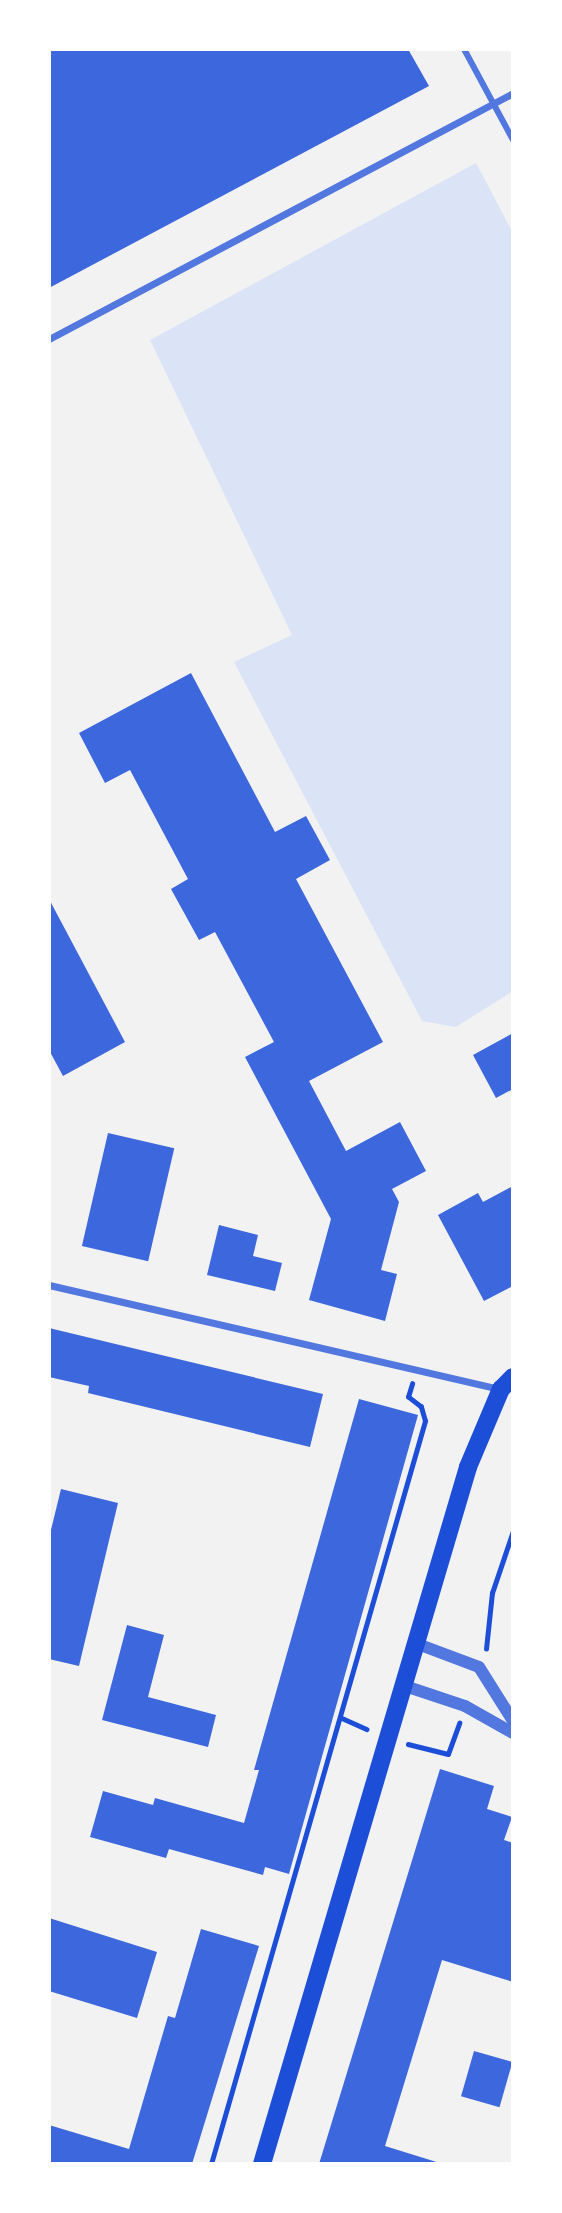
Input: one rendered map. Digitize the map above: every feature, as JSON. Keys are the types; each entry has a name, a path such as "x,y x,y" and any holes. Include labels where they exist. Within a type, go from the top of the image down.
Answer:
{"main road":[{"path":"262,2164 468,1467 507,1383"}],"street":[{"path":"464,49 513,140"},
{"path":"49,340 513,93"},
{"path":"49,1284 418,1369 507,1383"},
{"path":"415,1643 479,1667 513,1721"},
{"path":"402,1685 465,1706 513,1733"}],"path":[{"path":"211,2164 425,1421 421,1407 408,1397 418,1369"},
{"path":"489,1640 492,1593 513,1531"}],"shaded area":[{"path":"476,163 513,233 513,991 456,1027 422,1021 234,662 292,635 150,340"}],"building":[{"path":"49,49 408,49 429,86 49,288"},
{"path":"191,673 275,832 306,816 330,860 296,879 383,1042 309,1081 346,1151 400,1122 426,1171 392,1189 399,1202 381,1270 397,1274 385,1321 309,1300 331,1219 245,1057 274,1042 215,932 199,940 171,889 188,879 130,770 105,783 79,733"},
{"path":"49,899 125,1042 63,1076 49,1050"},
{"path":"513,1033 513,1089 496,1098 473,1055"},
{"path":"108,1133 174,1148 148,1261 82,1246"},
{"path":"513,1186 513,1286 484,1301 438,1215 478,1193 483,1202"},
{"path":"219,1225 258,1235 253,1256 282,1263 275,1291 207,1275"},
{"path":"49,1328 323,1394 310,1447 88,1393 89,1386 49,1377"},
{"path":"359,1399 418,1415 289,1874 265,1867 263,1875 169,1849 166,1858 90,1837 103,1791 153,1805 155,1798 244,1823 259,1770 254,1770"},
{"path":"61,1489 118,1503 79,1666 49,1659 49,1538"},
{"path":"127,1625 164,1635 148,1697 216,1715 208,1747 102,1720"},
{"path":"440,1769 494,1786 487,1809 512,1817 504,1840 513,1843 513,1982 442,1960 385,2146 443,2164 319,2164"},
{"path":"49,1918 157,1952 137,2018 49,1991"},
{"path":"201,1929 259,1946 192,2164 49,2164 49,2125 129,2149 168,2016 175,2018"},
{"path":"474,2051 512,2062 499,2107 461,2096"}]}
